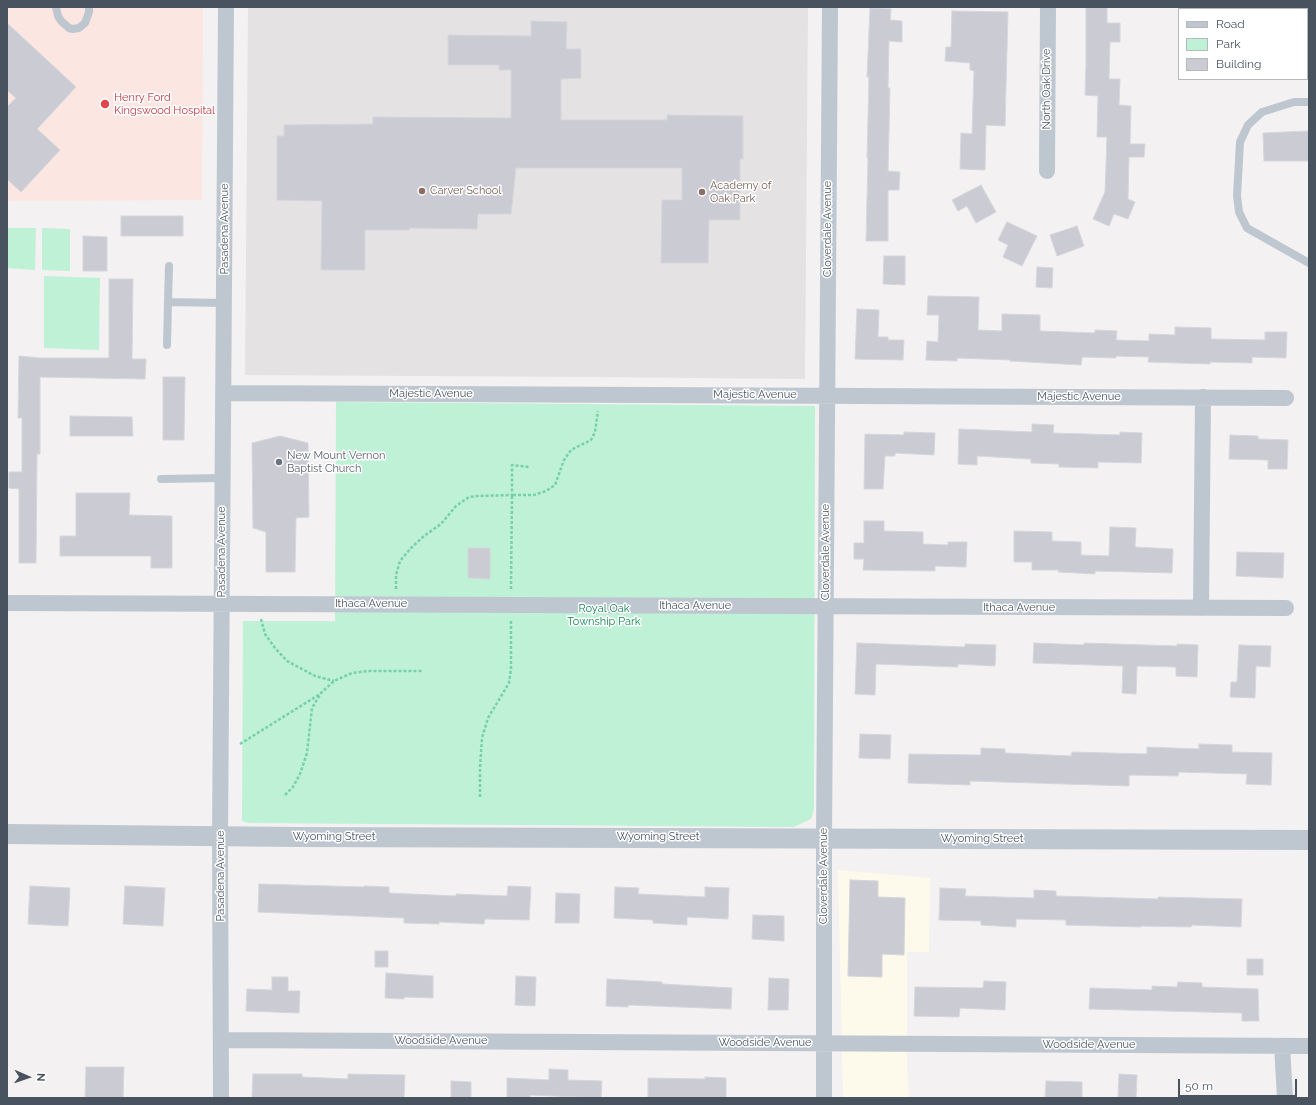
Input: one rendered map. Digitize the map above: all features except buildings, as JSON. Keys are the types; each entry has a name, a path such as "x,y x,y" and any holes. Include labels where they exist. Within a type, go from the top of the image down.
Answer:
{"street":[{"name":"Pasadena Avenue","path":"221,1098 220,835 226,7"},
{"name":"Cloverdale Avenue","path":"824,1098 826,395 830,7"},
{"name":"North Oak Drive","path":"1046,171 1048,7"},
{"name":"Majestic Avenue","path":"224,393 1286,398"},
{"path":"1201,608 1203,397"},
{"name":"Ithaca Avenue","path":"7,603 1286,608"},
{"name":"Wyoming Street","path":"7,834 1309,840"},
{"name":"Woodside Avenue","path":"221,1040 1309,1046"},
{"path":"1282,1046 1285,1098"}],"lane":[{"path":"56,7 56,11 61,21 69,28 73,29 80,28 85,23 89,12 89,7"},
{"path":"1309,102 1294,102 1262,112 1248,125 1240,142 1237,196 1239,212 1247,228 1309,263"},
{"path":"167,345 169,266"},
{"path":"168,302 224,303"},
{"path":"160,479 223,478"}],"path":[{"path":"396,596 396,575 400,561 424,536 441,524 462,501 473,496 534,495 546,491 555,485 564,460 570,450 591,440 595,432 598,410"},
{"path":"511,596 512,465 529,467"},
{"path":"480,797 482,738 488,718 508,683 511,669 511,614"},
{"path":"261,619 265,634 274,648 287,661 315,676 334,682"},
{"path":"240,744 322,693 334,682 352,673 368,671 422,671"},
{"path":"285,795 293,787 300,774 307,753 312,708 322,693"}],"shaded area":[{"name":"Henry Ford Kingswood Hospital","path":"7,7 203,7 202,200 7,201"},
{"name":"Carver School","path":"248,7 808,7 805,379 245,375"},
{"path":"838,870 930,878 929,952 907,952 907,1063 909,1098 843,1098"}],"green space":[{"path":"7,228 36,228 35,270 7,268"},
{"path":"42,228 70,229 70,271 42,270"},
{"path":"44,276 100,278 99,350 44,348"},
{"name":"Royal Oak Township Park","path":"336,402 815,406 814,809 811,819 794,827 249,823 242,821 243,621 335,621"}],"place":[{"name":"Henry Ford Kingswood Hospital","path":"105,104"},
{"name":"Carver School","path":"422,191"},
{"name":"Academy of Oak Park","path":"702,192"},
{"name":"New Mount Vernon Baptist Church","path":"279,462"}]}
